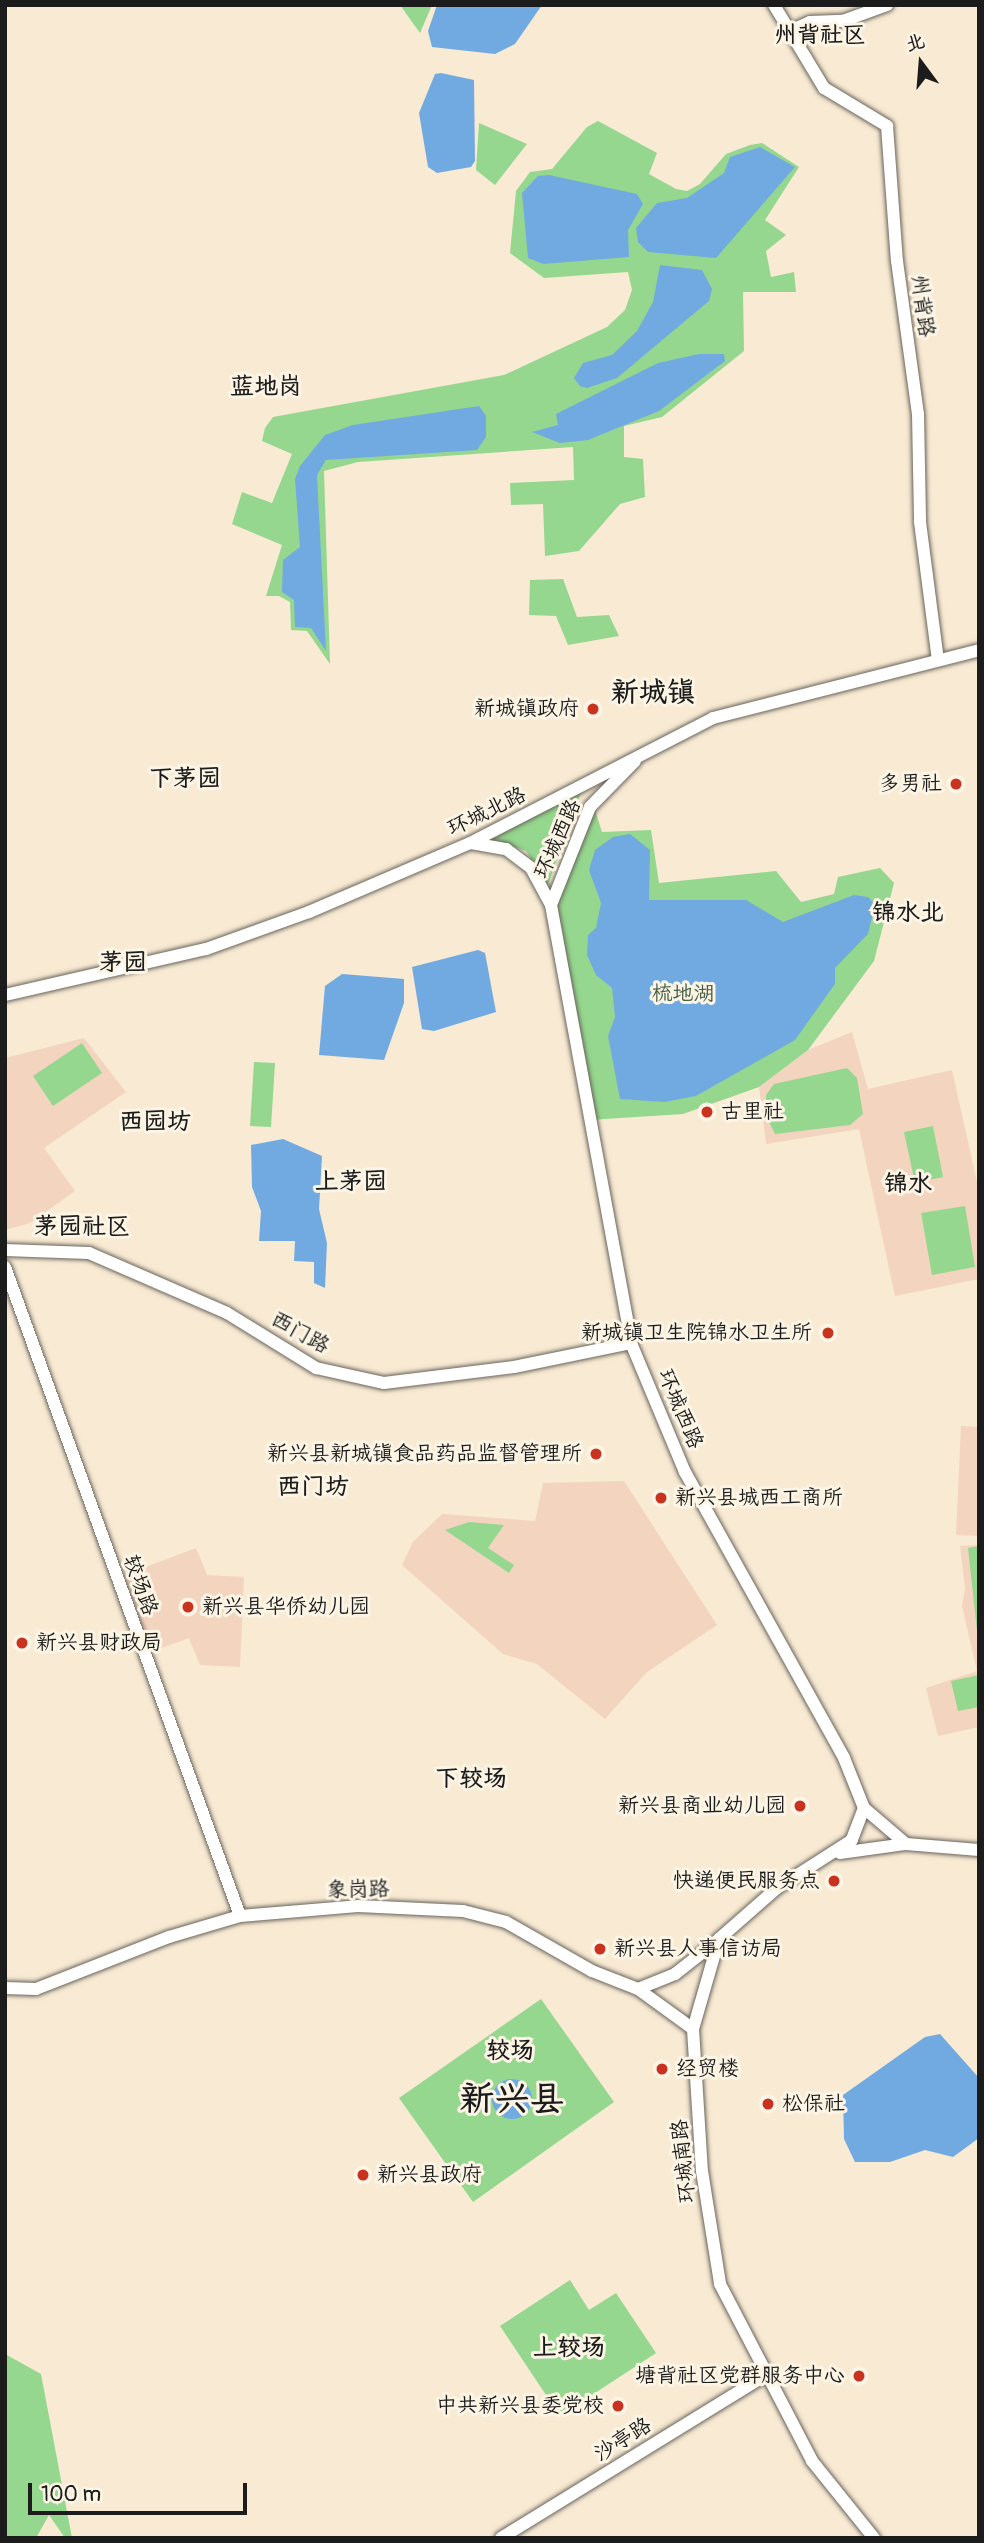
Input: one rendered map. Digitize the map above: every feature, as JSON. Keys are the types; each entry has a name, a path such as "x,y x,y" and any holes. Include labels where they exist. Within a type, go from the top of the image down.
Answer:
{"street":[{"name":"州背路","path":"774,5 824,88 887,126 897,261 918,414 920,522 938,660"},
{"path":"790,31 810,22 844,21 887,5"},
{"name":"环城北路","path":"5,995 206,949 309,912 470,843 635,761 713,718 979,650"},
{"name":"环城西路","path":"551,905 590,807 635,761"},
{"name":"环城西路","path":"470,843 506,849 531,868 551,905 631,1343 685,1472 844,1758 864,1808"},
{"name":"西门路","path":"5,1250 89,1253 227,1313 316,1368 384,1383 514,1367 631,1343"},
{"name":"较场路","path":"5,1267 240,1916"},
{"path":"638,1989 675,1974 777,1888 836,1854 852,1840 864,1808 906,1844"},
{"path":"836,1854 906,1844 979,1850"},
{"name":"象岗路","path":"5,1988 36,1989 169,1937 240,1916 358,1906 463,1911 506,1922 592,1971 638,1989 693,2029"},
{"name":"环城南路","path":"719,1939 693,2029 702,2171 720,2284 764,2376 813,2461 874,2538"},
{"name":"沙亭路","path":"501,2538 764,2376"}],"shaded area":[{"path":"852,1032 868,1089 952,1070 979,1191 979,1279 895,1296 859,1129 766,1144 759,1087 808,1050"},
{"path":"84,1038 126,1092 44,1148 75,1191 30,1223 5,1230 5,1058"},
{"path":"961,1426 979,1427 979,1536 956,1535"},
{"path":"624,1481 717,1625 647,1672 605,1719 537,1664 503,1654 402,1565 413,1542 442,1514 535,1521 543,1483"},
{"path":"979,1545 979,1727 938,1736 926,1688 977,1671 962,1606 965,1588 960,1546"},
{"name":"新兴县华侨幼儿园","path":"196,1548 207,1575 244,1577 240,1667 200,1665 189,1638 151,1652 122,1576"}],"green space":[{"path":"400,5 432,5 420,33"},
{"path":"598,121 657,153 649,174 676,189 687,191 700,184 726,154 750,145 762,143 799,167 765,220 786,235 766,251 771,277 794,272 796,292 743,292 744,351 662,417 624,426 624,457 643,459 645,497 620,504 579,551 545,556 543,504 511,505 510,483 574,480 573,447 358,462 324,471 330,664 307,631 291,630 290,602 279,596 266,596 282,545 232,524 242,492 272,503 292,454 262,441 265,428 273,417 504,375 607,327 625,310 632,290 628,272 544,278 510,253 516,191 530,172 552,169 587,127"},
{"path":"479,123 527,144 495,185 476,170"},
{"path":"563,579 577,617 609,615 619,636 568,645 556,616 529,615 530,580"},
{"path":"583,787 548,885 526,851 492,839"},
{"name":"梳地湖","path":"594,807 602,832 651,830 659,883 776,871 801,902 834,894 838,877 880,868 894,883 874,961 808,1050 759,1087 683,1114 589,1120 551,905"},
{"path":"82,1043 102,1073 53,1106 33,1076"},
{"path":"254,1062 275,1063 271,1127 250,1126"},
{"path":"847,1068 857,1078 863,1114 850,1125 775,1134 767,1118 766,1095 774,1084"},
{"path":"933,1126 943,1177 915,1183 904,1132"},
{"path":"965,1206 975,1267 932,1275 921,1213"},
{"path":"469,1522 504,1525 488,1548 514,1565 509,1573 445,1530"},
{"path":"979,1546 979,1649 968,1548"},
{"path":"979,1675 979,1707 958,1711 951,1681"},
{"path":"541,1999 614,2102 473,2202 399,2098"},
{"path":"570,2280 589,2310 616,2293 656,2353 560,2416 500,2326"},
{"path":"5,2354 41,2374 72,2538 65,2538 49,2515 36,2538 5,2538"}],"water":[{"path":"437,5 542,5 515,44 495,54 432,47 428,31"},
{"path":"435,74 474,80 475,161 471,167 437,173 428,167 419,113"},
{"path":"760,147 795,167 716,258 648,252 638,242 636,228 657,203 687,198 724,173 730,157"},
{"path":"549,175 637,194 643,204 628,230 629,257 543,264 528,258 522,193 538,176"},
{"path":"660,265 702,270 712,289 709,301 617,378 587,388 580,386 574,378 583,363 612,355 637,331 653,302"},
{"path":"699,354 724,354 725,361 659,411 588,440 560,443 532,432 558,425 556,414 658,363"},
{"path":"479,406 486,416 486,437 477,450 326,460 317,475 326,651 311,628 295,627 294,600 282,592 283,560 300,547 295,479 300,466 325,435 353,425"},
{"name":"梳地湖","path":"630,834 650,850 649,900 746,900 783,922 854,895 868,897 875,905 868,934 835,968 835,984 795,1040 696,1096 664,1102 620,1099 608,1036 615,1017 612,988 596,975 587,955 588,935 596,928 601,903 589,870 595,850 613,837"},
{"path":"478,950 485,953 496,1012 434,1031 422,1029 412,967"},
{"path":"342,974 404,979 404,1003 384,1060 319,1055 325,986"},
{"path":"283,1139 322,1156 319,1209 327,1243 325,1288 314,1283 314,1262 294,1261 295,1241 259,1241 261,1211 252,1187 251,1145"},
{"path":"940,2034 979,2078 979,2138 953,2157 925,2150 890,2162 855,2162 844,2139 843,2095 925,2037"},
{"path":"512,2079 520,2080 526,2085 531,2091 531,2107 526,2113 520,2118 512,2119 504,2118 498,2113 493,2107 492,2099 493,2091 498,2085 504,2080"}],"place":[{"name":"新城镇政府","path":"593,709"},
{"name":"多男社","path":"956,784"},
{"name":"古里社","path":"707,1112"},
{"name":"新城镇卫生院锦水卫生所","path":"828,1333"},
{"name":"新兴县新城镇食品药品监督管理所","path":"596,1454"},
{"name":"新兴县城西工商所","path":"661,1498"},
{"name":"新兴县华侨幼儿园","path":"188,1607"},
{"name":"新兴县财政局","path":"22,1643"},
{"name":"新兴县商业幼儿园","path":"800,1806"},
{"name":"快递便民服务点","path":"834,1881"},
{"name":"新兴县人事信访局","path":"600,1949"},
{"name":"经贸楼","path":"662,2069"},
{"name":"松保社","path":"768,2104"},
{"name":"新兴县政府","path":"363,2175"},
{"name":"塘背社区党群服务中心","path":"859,2376"},
{"name":"中共新兴县委党校","path":"618,2406"}],"district":[{"name":"州背社区","path":"820,35"},
{"name":"蓝地岗","path":"266,387"},
{"name":"新城镇","path":"653,693"},
{"name":"下茅园","path":"185,779"},
{"name":"锦水北","path":"908,913"},
{"name":"茅园","path":"123,963"},
{"name":"西园坊","path":"155,1122"},
{"name":"上茅园","path":"351,1182"},
{"name":"锦水","path":"908,1184"},
{"name":"茅园社区","path":"82,1227"},
{"name":"西门坊","path":"313,1487"},
{"name":"下较场","path":"471,1779"},
{"name":"较场","path":"510,2051"},
{"name":"新兴县","path":"512,2099"},
{"name":"上较场","path":"569,2348"}]}
